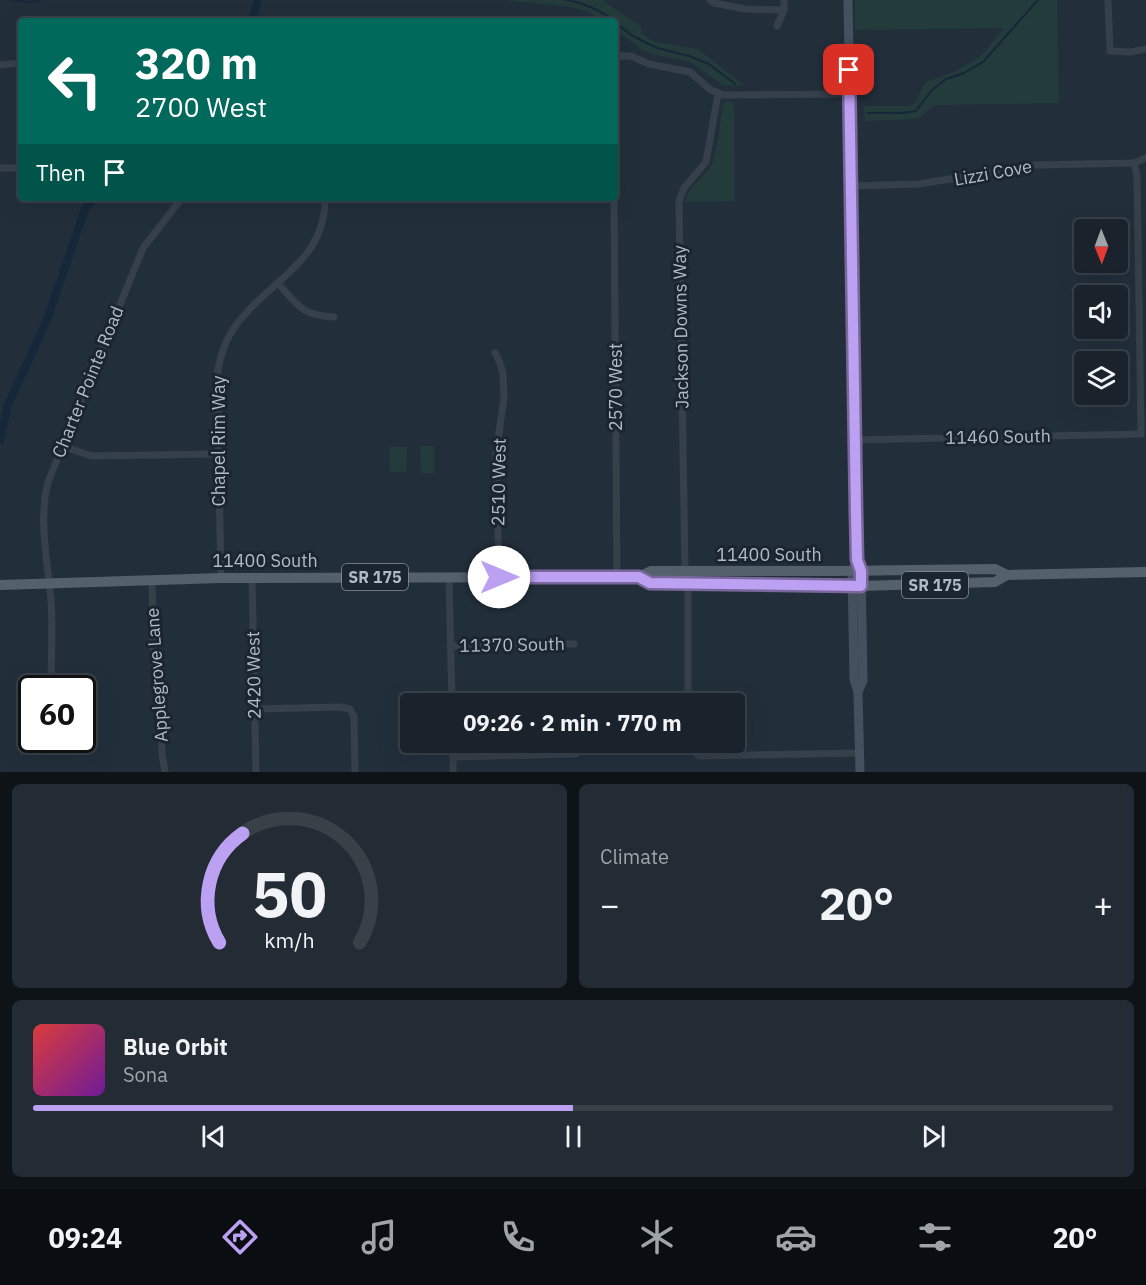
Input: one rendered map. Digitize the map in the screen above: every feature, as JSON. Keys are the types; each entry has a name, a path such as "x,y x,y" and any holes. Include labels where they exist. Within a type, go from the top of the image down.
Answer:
{"main road":[{"path":"848,0 856,440 857,586 854,679 858,693 861,772"},
{"name":"11400 South","path":"0,585 220,578 639,577 651,572 857,567 995,568 1006,575"},
{"name":"11400 South","path":"639,577 650,583 857,586 995,582 1006,575 1146,572"}],"street":[{"path":"710,0 714,3 745,9 784,10"},
{"path":"777,26 784,10 784,0"},
{"path":"1108,0 1110,51 1146,50"},
{"path":"618,56 631,56 649,64 690,72 718,94 850,94"},
{"path":"0,65 18,63"},
{"name":"Jackson Downs Way","path":"685,571 680,201 684,188 706,162 718,94"},
{"name":"Lizzi Cove","path":"852,186 919,184 1036,165 1134,163 1146,158"},
{"name":"11460 South","path":"856,440 1141,434 1137,176 1134,163"},
{"path":"0,168 18,168"},
{"name":"Charter Pointe Road","path":"51,675 51,604 46,562 45,496 48,482 143,248 180,201"},
{"name":"Chapel Rim Way","path":"220,578 217,381 223,349 236,325 304,258 317,239 324,218 325,201"},
{"name":"2570 West","path":"614,201 617,576"},
{"path":"278,283 299,308 307,313 334,317"},
{"name":"2510 West","path":"495,353 503,373 504,398 496,453 499,577"},
{"path":"63,446 91,456 218,454"},
{"name":"2420 West","path":"252,578 256,772"},
{"path":"449,578 452,693"},
{"name":"Applegrove Lane","path":"152,579 154,671 160,695 162,755 165,771"},
{"path":"688,584 688,693"},
{"name":"11370 South","path":"450,646 574,644"},
{"path":"255,709 341,707 350,710 354,716 355,772"},
{"path":"453,753 453,772"},
{"path":"696,753 699,756 860,753"},
{"path":"453,757 576,754"}],"green space":[{"path":"505,0 603,0 641,27 642,34 654,42 698,49 745,86 723,85 690,62 644,51 618,31 618,18 603,18 586,11 558,5"},
{"path":"855,0 1057,0 1059,103 935,105 917,119 865,121 864,106 910,106 915,103 925,82 954,72 981,56 1004,28 855,30"},
{"path":"726,102 734,102 735,201 685,202 689,191 713,162 723,106"},
{"path":"420,446 434,446 434,473 421,473"},
{"path":"389,447 407,447 406,472 390,472"}],"waterway":[{"path":"12,0 29,2 41,0"},
{"path":"253,18 258,0"},
{"path":"566,0 592,8 610,18"},
{"path":"868,113 916,111 931,91 946,79 964,73 983,62 1038,0"},
{"path":"618,24 631,35 657,48 709,64 735,84"},
{"path":"0,440 8,405 47,320 85,209 92,201"}],"route":[{"path":"499,577 617,576 639,577 650,583 861,586 861,571 857,560 849,70"}]}
